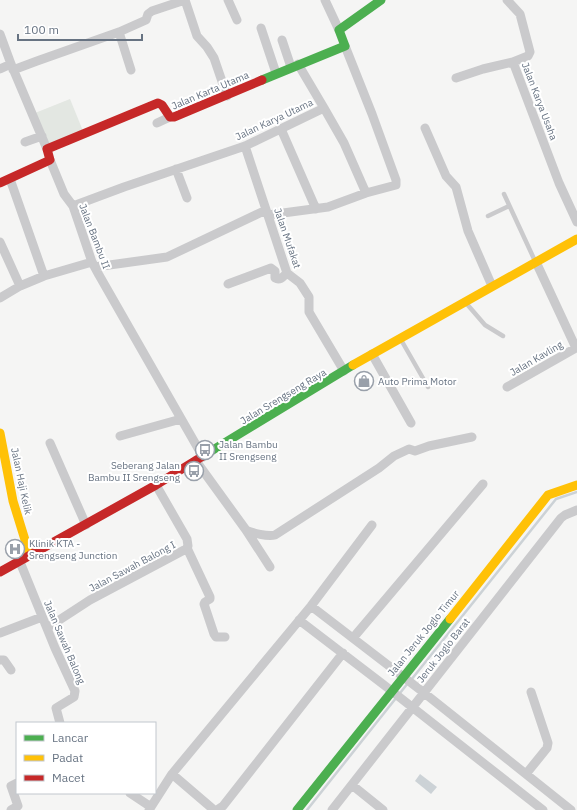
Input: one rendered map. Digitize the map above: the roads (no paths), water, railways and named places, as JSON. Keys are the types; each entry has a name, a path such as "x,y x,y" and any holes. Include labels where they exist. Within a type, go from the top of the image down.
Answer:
{"street":[{"path":"0,69 44,58 119,32 146,19 148,14 152,11 184,0 197,36 214,58 227,96"},
{"path":"228,0 237,20"},
{"path":"0,298 20,286 44,276 93,264 167,257 267,212 316,209 336,205 366,193 396,185 396,180 339,30 325,0"},
{"path":"339,30 381,0"},
{"name":"Jalan Karya Usaha","path":"507,0 520,14 530,52 528,56 513,62 559,183 577,222"},
{"path":"260,28 276,73"},
{"path":"119,32 131,70"},
{"name":"Jalan Bambu II","path":"0,34 64,194 73,206 93,264 180,419 199,459 270,567"},
{"name":"Jalan Karya Utama","path":"73,206 244,146 324,108 294,66 282,40"},
{"path":"294,66 345,46"},
{"path":"456,78 482,69 513,62"},
{"name":"Jalan Karta Utama","path":"47,149 158,103 162,105 170,118 174,117 227,96 294,66"},
{"path":"324,108 344,143 366,193"},
{"path":"157,122 170,118"},
{"path":"425,128 446,176 456,187 468,231 492,286"},
{"path":"281,129 316,209"},
{"path":"25,142 42,136"},
{"name":"Jalan Mufakat","path":"244,146 287,273 300,283 309,297 309,312 344,371"},
{"path":"0,183 50,160"},
{"path":"176,170 187,198"},
{"path":"10,179 44,276"},
{"name":"Jalan Srengseng Raya","path":"0,572 86,526 372,354 577,239"},
{"path":"0,242 20,286"},
{"name":"Jalan Kavling","path":"507,387 576,348 536,262"},
{"path":"228,284 271,268 275,272 275,278 278,280 287,273"},
{"path":"372,354 411,423"},
{"path":"120,436 180,419"},
{"name":"Jalan Haji Kelik","path":"0,434 13,501 30,556"},
{"path":"246,530 267,536 275,535 379,468 394,456 409,449 415,451 429,446 472,437"},
{"path":"50,444 86,526"},
{"path":"353,638 483,484"},
{"name":"Jalan Sawah Balong I","path":"47,628 90,600 183,552 187,548 188,546 186,539 156,485"},
{"name":"Jalan Jeruk Joglo Timur","path":"297,810 392,691 402,676 548,495 577,485"},
{"name":"Jeruk Joglo Barat","path":"332,810 560,518 577,510"},
{"path":"131,794 150,808 172,774 311,606 372,525"},
{"path":"187,548 210,597 210,599 204,604 214,634 216,637 225,637"},
{"name":"Jalan Sawah Balong","path":"20,562 42,617 75,691 74,697 56,708 60,722"},
{"path":"311,606 424,693 571,810"},
{"path":"0,633 42,617"},
{"path":"299,620 543,810"},
{"path":"172,774 216,810 223,806 343,653"},
{"path":"0,660 4,660 11,670"},
{"path":"526,774 547,748 548,743 531,692"},
{"path":"11,810 18,807 10,786 16,783"},
{"path":"352,785 383,810"}],"lane":[{"path":"504,194 536,262"},
{"path":"488,216 509,206"},
{"path":"464,302 485,325 503,336"},
{"path":"400,338 428,387"}],"waterway":[{"path":"411,680 556,499 577,492"},
{"path":"307,810 408,683"}],"place":[{"name":"Auto Prima Motor","path":"364,381"},
{"name":"Jalan Bambu II Srengseng","path":"205,450"},
{"name":"Seberang Jalan Bambu II Srengseng","path":"194,471"},
{"name":"Klinik KTA - Srengseng Junction","path":"15,549"}]}
